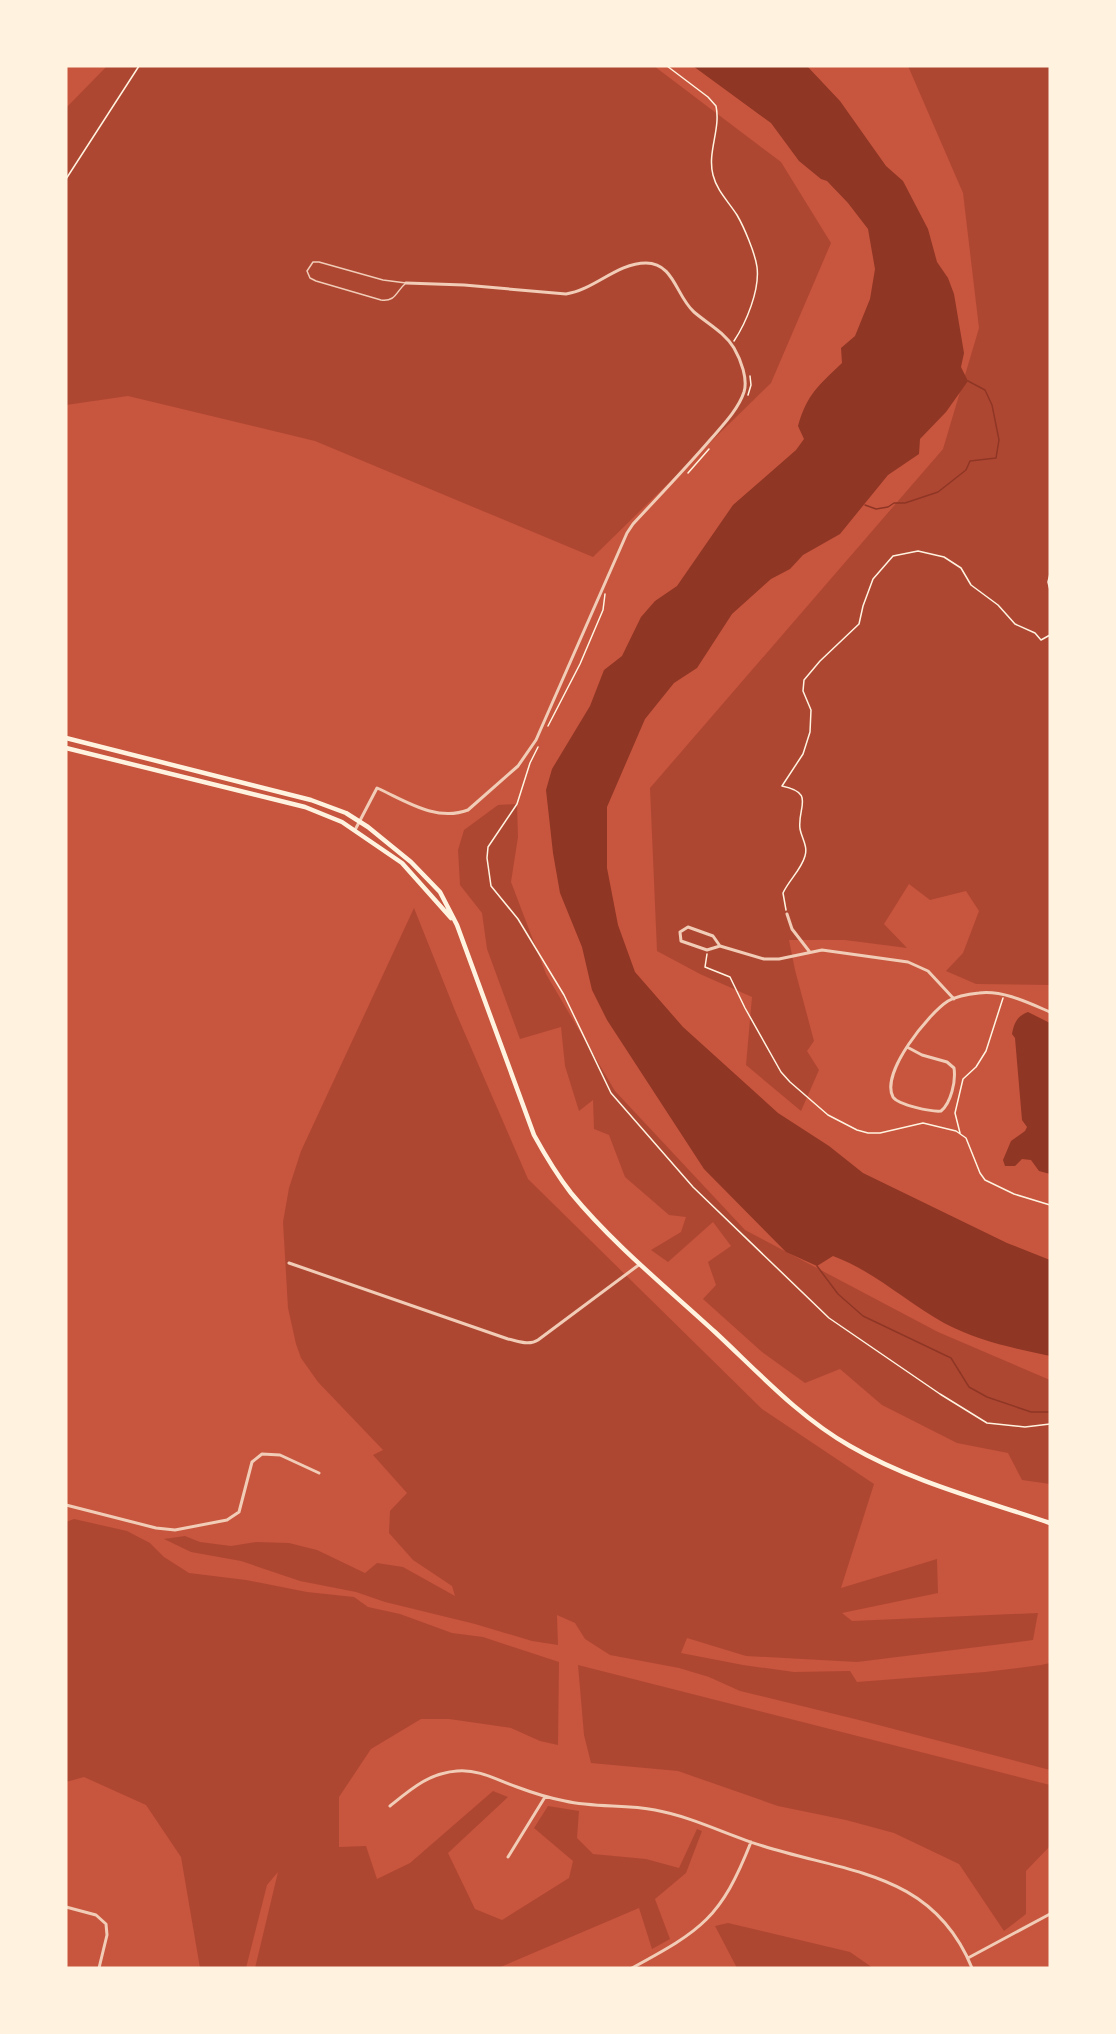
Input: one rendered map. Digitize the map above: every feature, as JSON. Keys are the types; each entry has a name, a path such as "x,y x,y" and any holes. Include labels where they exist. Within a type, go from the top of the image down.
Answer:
{"main road":[{"path":"66,738 311,800 346,813 411,862 440,892 457,926 534,1135 570,1192 604,1230 783,1396 830,1434 874,1459 915,1477 1050,1523"},
{"path":"66,748 305,807 332,817 355,830 402,864 457,926"}],"street":[{"path":"355,830 378,788 439,814 457,814 468,810 523,761 546,719 627,533 722,426 744,393 744,377 738,356 731,344 693,311 682,297 669,272 655,264 630,266 579,291 566,294 464,285 406,283"},
{"path":"787,914 789,924 809,951"},
{"path":"720,946 708,950 681,941 679,935 688,927 711,934 720,946 755,957 772,959 809,951 834,951 915,964 934,976 954,999"},
{"path":"907,1047 922,1055 947,1062 954,1068 955,1076 948,1104 941,1111 900,1102 893,1096 891,1086 900,1058 907,1047 934,1014 954,999 981,993 996,993 1050,1012"},
{"path":"289,1263 525,1343 537,1340 640,1264"},
{"path":"66,1505 156,1528 186,1529 227,1520 239,1512 252,1462 262,1454 280,1455 319,1473"},
{"path":"390,1806 424,1780 439,1774 458,1771 482,1773 545,1797 590,1805 659,1810 751,1842 896,1884 916,1896 940,1916 956,1936 972,1968"},
{"path":"508,1857 545,1797"},
{"path":"632,1968 679,1943 706,1922 730,1890 751,1842"},
{"path":"66,1907 96,1915 106,1924 107,1935 99,1968"},
{"path":"968,1958 1050,1914"}],"lane":[{"path":"313,262 319,262 383,280 406,283 395,297 387,301 316,282 310,278 307,271 313,262"}],"path":[{"path":"66,179 139,66"},
{"path":"667,66 708,97 716,106 711,160 713,179 737,216 756,261 757,274 749,311 743,327 731,344"},
{"path":"787,914 783,892 802,863 806,851 800,828 802,796 794,789 782,786 803,754 810,732 811,710 803,691 804,680 820,661 859,624 862,606 873,579 893,556 913,551 944,558 961,568 971,585 998,605 1015,624 1035,633 1041,640 1050,635"},
{"path":"1050,574 1048,582 1050,590"},
{"path":"708,950 705,967 730,977 782,1072 790,1082 828,1115 868,1133 880,1133 923,1123 961,1134 966,1138 985,1180 1014,1194 1050,1205"},
{"path":"961,1134 955,1113 963,1079 986,1051 1003,998"}],"shaded area":[{"path":"107,66 654,66 781,162 831,243 771,383 593,557 315,441 128,396 66,405 66,108"},
{"path":"693,66 807,66 840,101 886,166 903,181 928,229 937,262 948,278 954,294 964,353 961,367 968,381 946,412 920,439 919,454 888,475 840,534 803,555 790,569 771,579 732,614 697,668 674,683 645,719 607,807 607,868 618,925 635,972 683,1027 778,1113 829,1146 863,1173 1007,1243 1050,1260 1050,1356 970,1335 930,1315 876,1278 833,1256 817,1266 786,1252 704,1169 607,1020 592,990 582,947 560,893 546,790 552,769 590,706 604,670 622,656 641,617 655,601 677,586 733,505 796,450 804,439 798,426 805,406 815,391 842,363 841,348 855,336 870,299 875,269 868,229 848,203 827,181 821,179 799,161 771,123"},
{"path":"908,66 1050,66 1050,985 976,984 946,971 963,953 979,911 966,891 930,900 909,884 884,924 907,948 845,940 789,940 814,1041 807,1051 819,1070 801,1111 746,1065 752,997 700,974 657,951 650,788 943,449 979,328 963,193"},
{"path":"517,804 518,837 511,882 546,974 615,1091 745,1230 938,1332 1050,1380 1050,1484 1022,1480 1008,1453 957,1443 882,1405 840,1369 805,1383 762,1352 703,1299 716,1285 708,1262 731,1246 713,1222 668,1262 651,1250 681,1232 686,1217 669,1215 625,1177 609,1135 594,1129 593,1100 579,1111 565,1066 561,1027 520,1039 487,949 482,913 460,885 458,850 464,830 498,805"},
{"path":"414,908 456,1013 528,1179 762,1409 874,1484 841,1588 937,1559 938,1593 842,1613 852,1621 1038,1613 1033,1640 857,1662 746,1656 687,1638 681,1653 794,1672 850,1671 857,1682 985,1672 1050,1663 1050,1770 740,1691 709,1677 679,1668 610,1655 585,1639 575,1623 557,1615 558,1645 532,1641 475,1624 385,1602 356,1592 300,1581 241,1561 191,1552 164,1539 185,1536 200,1542 231,1546 256,1542 289,1543 317,1550 365,1573 377,1563 403,1567 455,1596 452,1586 413,1560 389,1533 390,1511 407,1493 373,1455 383,1450 318,1382 301,1358 288,1308 283,1222 289,1188 301,1151"},
{"path":"1028,1012 1050,1023 1050,1174 1039,1171 1031,1160 1022,1159 1015,1166 1005,1166 1003,1160 1011,1141 1027,1127 1022,1120 1015,1038 1012,1034 1017,1020"},
{"path":"74,1519 127,1531 150,1543 164,1557 189,1573 246,1580 307,1592 354,1597 368,1607 400,1614 452,1633 483,1637 559,1662 558,1745 540,1741 511,1728 449,1719 421,1719 371,1749 339,1797 339,1847 366,1846 377,1879 410,1863 493,1791 508,1797 448,1853 475,1909 502,1920 569,1878 573,1861 534,1828 548,1806 579,1811 577,1838 593,1854 646,1859 679,1868 697,1829 702,1831 686,1873 655,1899 670,1939 652,1949 639,1908 498,1968 255,1968 278,1872 267,1885 246,1968 200,1968 181,1857 146,1805 84,1777 66,1782 66,1522"},
{"path":"578,1665 1050,1785 1050,1846 1026,1871 1026,1914 1004,1931 959,1864 894,1833 778,1806 678,1771 591,1763 584,1735"},
{"path":"728,1923 850,1952 873,1968 737,1968 715,1926"}],"waterway":[{"path":"865,505 876,509 888,507 894,503 905,503 938,492 966,470 970,461 996,458 999,440 992,405 985,390 968,381"},
{"path":"817,1266 838,1294 863,1316 951,1358 969,1387 987,1397 1031,1412 1050,1412"}]}
